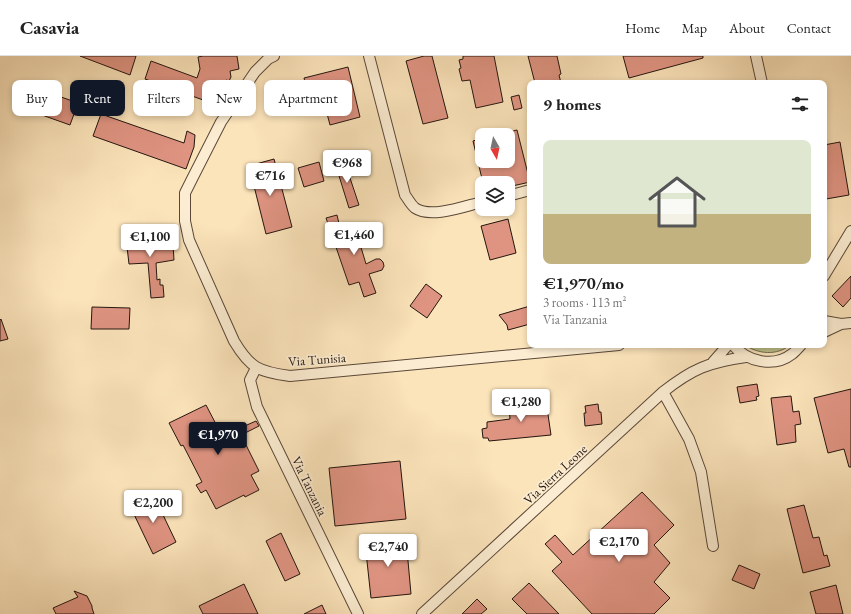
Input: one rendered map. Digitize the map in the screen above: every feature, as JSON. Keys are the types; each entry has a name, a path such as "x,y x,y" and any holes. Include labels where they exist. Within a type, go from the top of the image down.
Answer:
{"street":[{"name":"Via Tunisia","path":"274,56 268,59 255,72 221,122 185,193 185,222 189,240 234,341 243,356 256,368 272,374 290,376 587,348"},
{"path":"369,56 405,196 415,208 426,212 442,212 475,204"},
{"path":"756,56 761,80"},
{"path":"515,194 527,191"},
{"path":"827,271 851,231"},
{"path":"827,321 846,323"},
{"path":"827,331 846,323"},
{"name":"Via Sierra Leone","path":"713,362 725,348"},
{"path":"736,348 746,357 759,361 775,361 792,355 798,348"},
{"name":"Via Sierra Leone","path":"422,614 663,392 679,379 713,362 746,357"},
{"name":"Via Tanzania","path":"256,368 250,380 257,407 358,614"},
{"path":"663,392 689,439 701,472 712,546"}],"green space":[{"path":"750,348 786,348 773,352 762,352"}],"building":[{"path":"80,56 136,56 130,75"},
{"path":"237,56 239,69 230,71 231,77 230,80 202,80 202,100 194,97 194,80 145,79 151,61 197,78 200,69 198,57"},
{"path":"424,56 432,56 448,118 423,124 406,61"},
{"path":"463,56 494,56 503,102 476,108 470,80 462,81 459,69 461,68 459,60 463,59"},
{"path":"528,56 557,56 561,74 559,75 560,80 534,80"},
{"path":"623,56 703,56 703,58 629,78"},
{"path":"348,67 351,80 304,80 304,78"},
{"path":"352,84 360,117 330,125 328,116 352,116"},
{"path":"519,95 522,108 514,110 511,97"},
{"path":"62,97 70,100 70,116 73,116 70,125 45,116 62,116"},
{"path":"100,116 107,116 184,143 187,131 195,135 194,147 186,169 93,136"},
{"path":"515,130 517,130 527,170 527,183 515,185 515,176 481,176 479,168 515,168"},
{"path":"840,142 849,195 827,199 827,144"},
{"path":"274,159 292,227 266,234 249,166"},
{"path":"344,160 359,205 349,208 335,163"},
{"path":"319,162 324,181 304,187 298,168"},
{"path":"337,215 340,228 354,224 366,264 376,259 380,259 383,262 384,266 382,270 369,274 376,293 364,297 359,282 349,285 326,218"},
{"path":"508,219 516,253 490,260 481,226"},
{"path":"159,235 162,248 173,245 174,260 156,263 157,280 160,279 160,285 163,285 164,297 151,298 148,263 129,264 126,238"},
{"path":"851,276 851,298 843,307 832,296"},
{"path":"426,284 442,296 427,318 410,306"},
{"path":"92,307 130,308 129,329 91,329"},
{"path":"527,307 527,325 508,330 507,325 499,315"},
{"path":"1,319 8,339 0,341 0,320"},
{"path":"757,384 759,396 756,397 757,400 740,403 737,387"},
{"path":"851,389 851,467 849,467 844,449 828,453 814,398"},
{"path":"791,396 793,412 799,411 801,424 795,425 796,442 777,445 771,398"},
{"path":"546,401 551,435 489,441 488,438 483,438 482,429 487,428 487,422 510,419 509,406"},
{"path":"598,404 599,412 601,412 602,424 585,426 585,406"},
{"path":"206,405 218,428 227,425 231,432 256,421 259,426 241,435 259,471 251,475 259,490 245,497 244,495 216,509 206,490 201,493 196,485 202,482 183,445 181,446 169,423"},
{"path":"400,461 406,519 335,526 329,468"},
{"path":"642,492 674,525 654,545 670,563 654,582 670,598 654,614 592,614 552,571 562,562 545,544 555,535 573,555"},
{"path":"153,494 176,542 153,554 130,506"},
{"path":"804,505 813,538 819,537 824,556 827,555 830,566 803,573 787,509"},
{"path":"281,533 300,574 285,581 266,541"},
{"path":"406,539 411,594 371,598 365,543"},
{"path":"739,565 760,574 754,589 732,580"},
{"path":"529,583 559,614 527,614 512,599"},
{"path":"244,584 258,614 203,614 199,606"},
{"path":"836,585 843,614 816,614 810,592"},
{"path":"74,591 87,596 94,614 56,614 53,608 78,597"},
{"path":"477,599 487,609 481,614 462,614"},
{"path":"322,605 326,614 304,614"}]}
